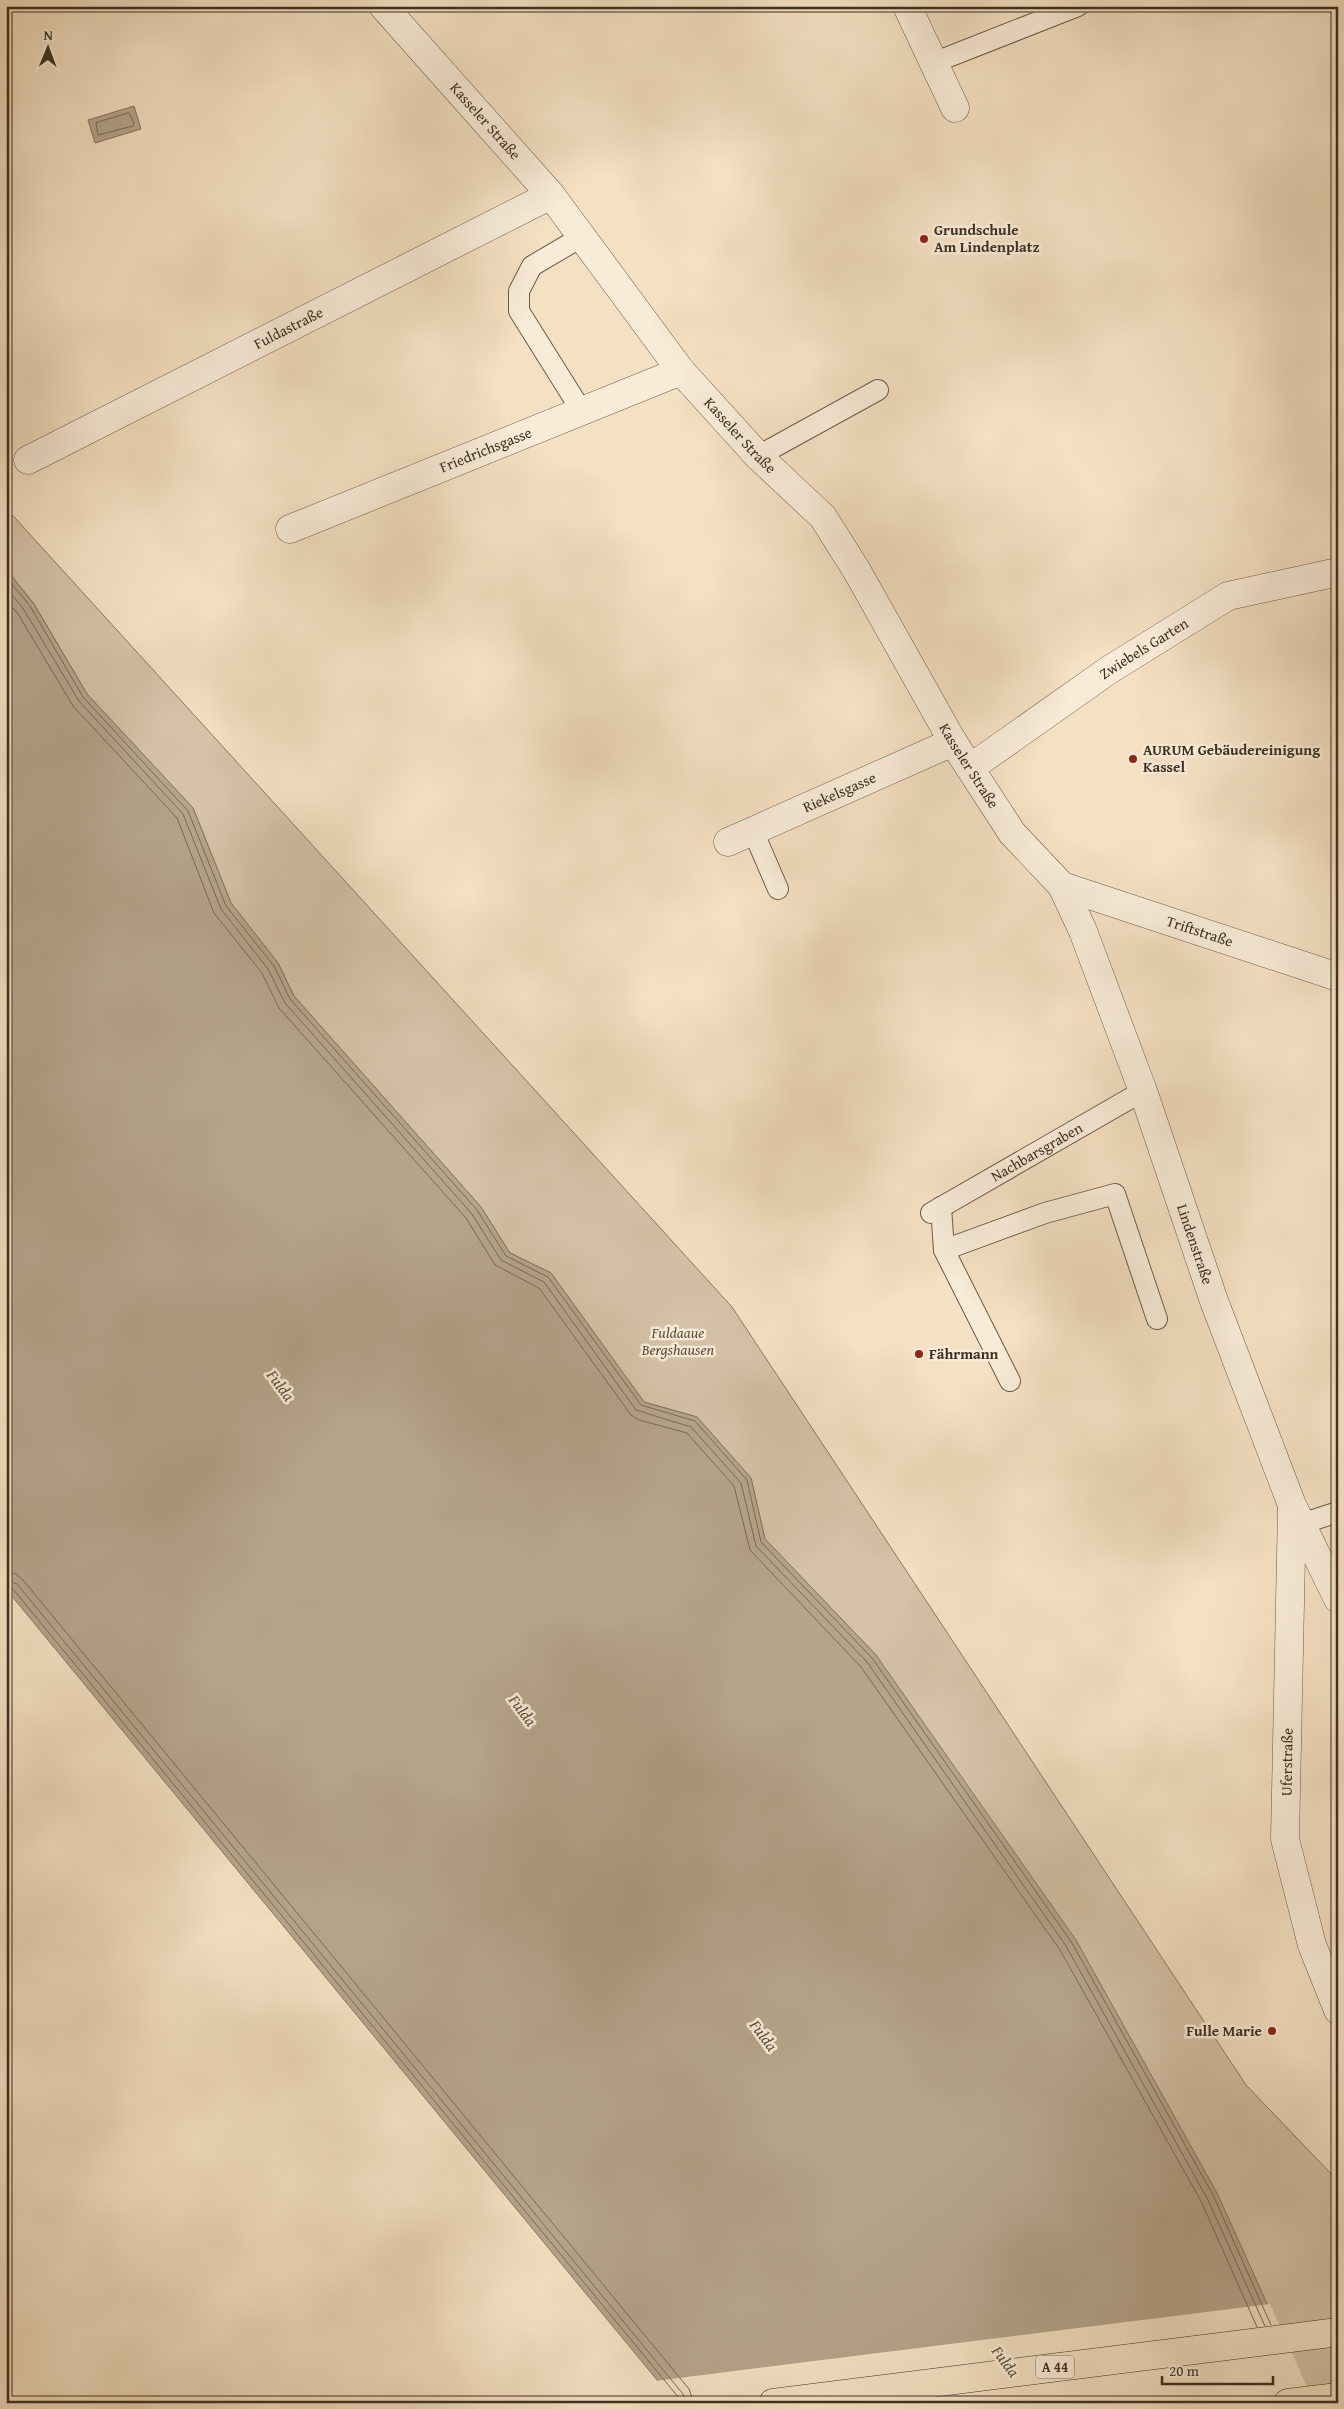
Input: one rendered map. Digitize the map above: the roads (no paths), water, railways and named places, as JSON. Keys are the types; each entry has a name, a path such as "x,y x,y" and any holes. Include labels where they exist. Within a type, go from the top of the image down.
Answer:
{"highway":[{"name":"A 44","path":"773,2403 1338,2332"},
{"path":"1288,2403 1338,2396"}],"street":[{"name":"Kasseler Straße","path":"383,6 551,195 681,371 758,456 828,524 905,655 953,742 1012,833 1062,886"},
{"path":"907,6 955,108"},
{"name":"Fuldastraße","path":"28,460 551,195"},
{"name":"Friedrichsgasse","path":"290,529 681,371"},
{"name":"Zwiebels Garten","path":"970,768 1109,670 1228,596 1338,572"},
{"name":"Riekelsgasse","path":"728,842 953,742"},
{"name":"Triftstraße","path":"1062,886 1338,977"},
{"name":"Lindenstraße","path":"1062,886 1083,931 1143,1091 1214,1301 1297,1514 1338,1599"},
{"name":"Uferstraße","path":"1297,1514 1285,1839 1312,1945 1338,2010"}],"lane":[{"path":"933,64 1078,6"},
{"path":"581,410 520,311 519,291 532,266 583,236"},
{"path":"758,456 878,390"},
{"path":"753,831 778,889"},
{"name":"Nachbarsgraben","path":"944,1250 936,1210 1143,1091"},
{"path":"1010,1381 944,1250 1045,1213 1115,1194 1157,1319"},
{"path":"1297,1514 1338,1512"}],"water":[{"path":"134,106 141,129 95,143 88,120"},
{"name":"Fulda","path":"6,569 34,604 87,694 193,808 231,903 278,963 294,996 481,1207 510,1253 551,1273 644,1402 697,1417 751,1478 765,1539 876,1655 1076,1940 1217,2193 1312,2403 676,2403 6,1589"}],"place":[{"name":"Grundschule Am Lindenplatz","path":"924,239"},
{"name":"AURUM Gebäudereinigung Kassel","path":"1133,759"},
{"name":"Fährmann","path":"919,1354"},
{"name":"Fulle Marie","path":"1272,2031"}],"park label":[{"name":"Fuldaaue Bergshausen","path":"678,1342"}]}
